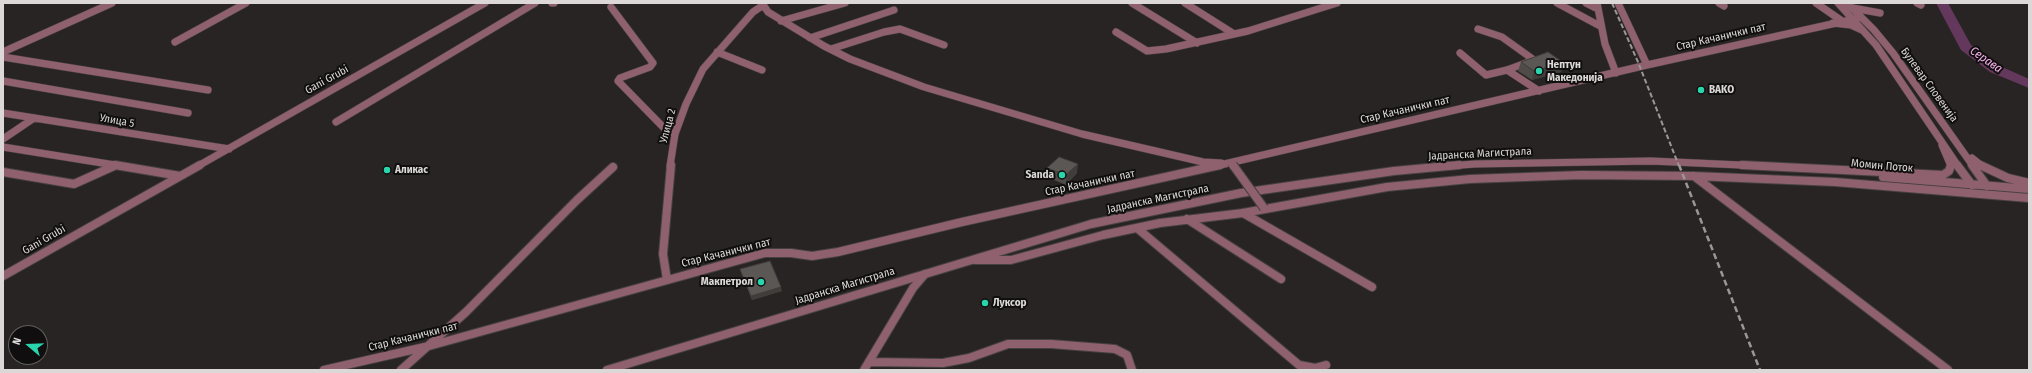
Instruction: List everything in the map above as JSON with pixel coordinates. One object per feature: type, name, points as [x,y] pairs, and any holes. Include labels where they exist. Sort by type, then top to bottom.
[{"type":"street","points":[[3,52],[112,3]]},
{"type":"street","points":[[175,42],[246,3]]},
{"type":"street","name":"Gani Grubi","points":[[3,276],[484,3]]},
{"type":"street","points":[[336,122],[526,10],[535,3]]},
{"type":"street","points":[[781,21],[845,3]]},
{"type":"street","points":[[1132,3],[1197,42]]},
{"type":"street","points":[[1185,3],[1234,34]]},
{"type":"street","points":[[1116,32],[1148,51],[1234,34],[1337,3]]},
{"type":"street","points":[[1557,3],[1600,26]]},
{"type":"street","points":[[1586,3],[1597,6],[1605,44],[1616,73]]},
{"type":"street","points":[[1618,3],[1647,65]]},
{"type":"street","points":[[1816,3],[1842,22]]},
{"type":"street","name":"Булевар Словенија","points":[[1838,3],[1858,18],[1901,64],[1987,186]]},
{"type":"street","points":[[762,4],[781,21],[831,49],[878,70],[924,86],[1082,134],[1203,162],[1231,163],[1264,208]]},
{"type":"street","name":"Улица 2","points":[[667,280],[663,254],[669,176],[675,134],[697,79],[717,52],[762,4]]},
{"type":"street","points":[[1849,5],[1864,11],[1880,13]]},
{"type":"street","name":"Булевар Словенија","points":[[1849,5],[1942,145],[1972,184]]},
{"type":"street","points":[[611,7],[653,63],[650,67],[620,78],[618,81],[665,129],[675,134]]},
{"type":"street","points":[[810,38],[894,10]]},
{"type":"street","name":"Стар Качанички пат","points":[[324,370],[429,346],[765,253],[791,253],[812,256],[838,252],[962,222],[1231,163],[1314,142],[1858,18]]},
{"type":"street","points":[[1833,23],[1851,25],[1865,31]]},
{"type":"street","points":[[831,49],[884,32],[900,29],[944,45]]},
{"type":"street","points":[[1460,54],[1486,75],[1508,70],[1534,60],[1502,37],[1478,29]]},
{"type":"street","points":[[717,52],[762,70]]},
{"type":"street","points":[[3,57],[208,90]]},
{"type":"street","points":[[1901,64],[1925,93],[1971,157],[1979,165],[2008,178],[2029,183]]},
{"type":"street","points":[[1508,70],[1539,91]]},
{"type":"street","points":[[3,81],[188,113]]},
{"type":"street","name":"Улица 5","points":[[3,113],[229,149]]},
{"type":"street","points":[[3,139],[34,118]]},
{"type":"street","points":[[1732,164],[1943,175],[1949,171],[1951,165],[1942,145]]},
{"type":"street","points":[[3,147],[180,176]]},
{"type":"street","name":"Јадранска Магистрала","points":[[607,370],[1106,221],[1241,193],[1394,170],[1476,164],[1651,161],[1732,164]]},
{"type":"street","name":"Момин Поток","points":[[1732,164],[2029,189]]},
{"type":"street","points":[[3,172],[74,184],[114,166]]},
{"type":"street","points":[[401,370],[429,346],[613,167]]},
{"type":"street","points":[[972,260],[1011,260],[1137,228],[1187,219],[1243,213],[1387,187],[1470,179],[1581,175],[1694,176],[1835,182],[2029,198]]},
{"type":"street","points":[[1694,176],[1948,370]]},
{"type":"street","points":[[1243,213],[1372,287]]},
{"type":"street","points":[[1187,219],[1281,279]]},
{"type":"street","points":[[1137,228],[1299,365],[1315,368],[1326,365]]},
{"type":"street","points":[[864,370],[913,288],[925,274]]},
{"type":"street","points":[[870,362],[943,363],[969,358],[1008,344],[1051,344],[1115,350],[1127,355],[1132,370]]},
{"type":"building","points":[[1548,52],[1564,63],[1534,71],[1521,62]]},
{"type":"building","points":[[1059,157],[1078,164],[1066,175],[1047,168]]},
{"type":"building","name":"Макпетрол","points":[[770,261],[781,287],[751,296],[740,269]]},
{"type":"waterway","name":"Серава","points":[[1942,3],[1966,47],[1995,69],[2029,84]]},
{"type":"railway","points":[[1612,3],[1638,62],[1679,166]]},
{"type":"railway","points":[[1679,165],[1760,370]]},
{"type":"place","name":"Нептун Македонија","points":[[1539,71]]},
{"type":"place","name":"BAKO","points":[[1701,90]]},
{"type":"place","name":"Аликас","points":[[387,170]]},
{"type":"place","name":"Sanda","points":[[1062,175]]},
{"type":"place","name":"Макпетрол","points":[[761,282]]},
{"type":"place","name":"Луксор","points":[[985,303]]}]
